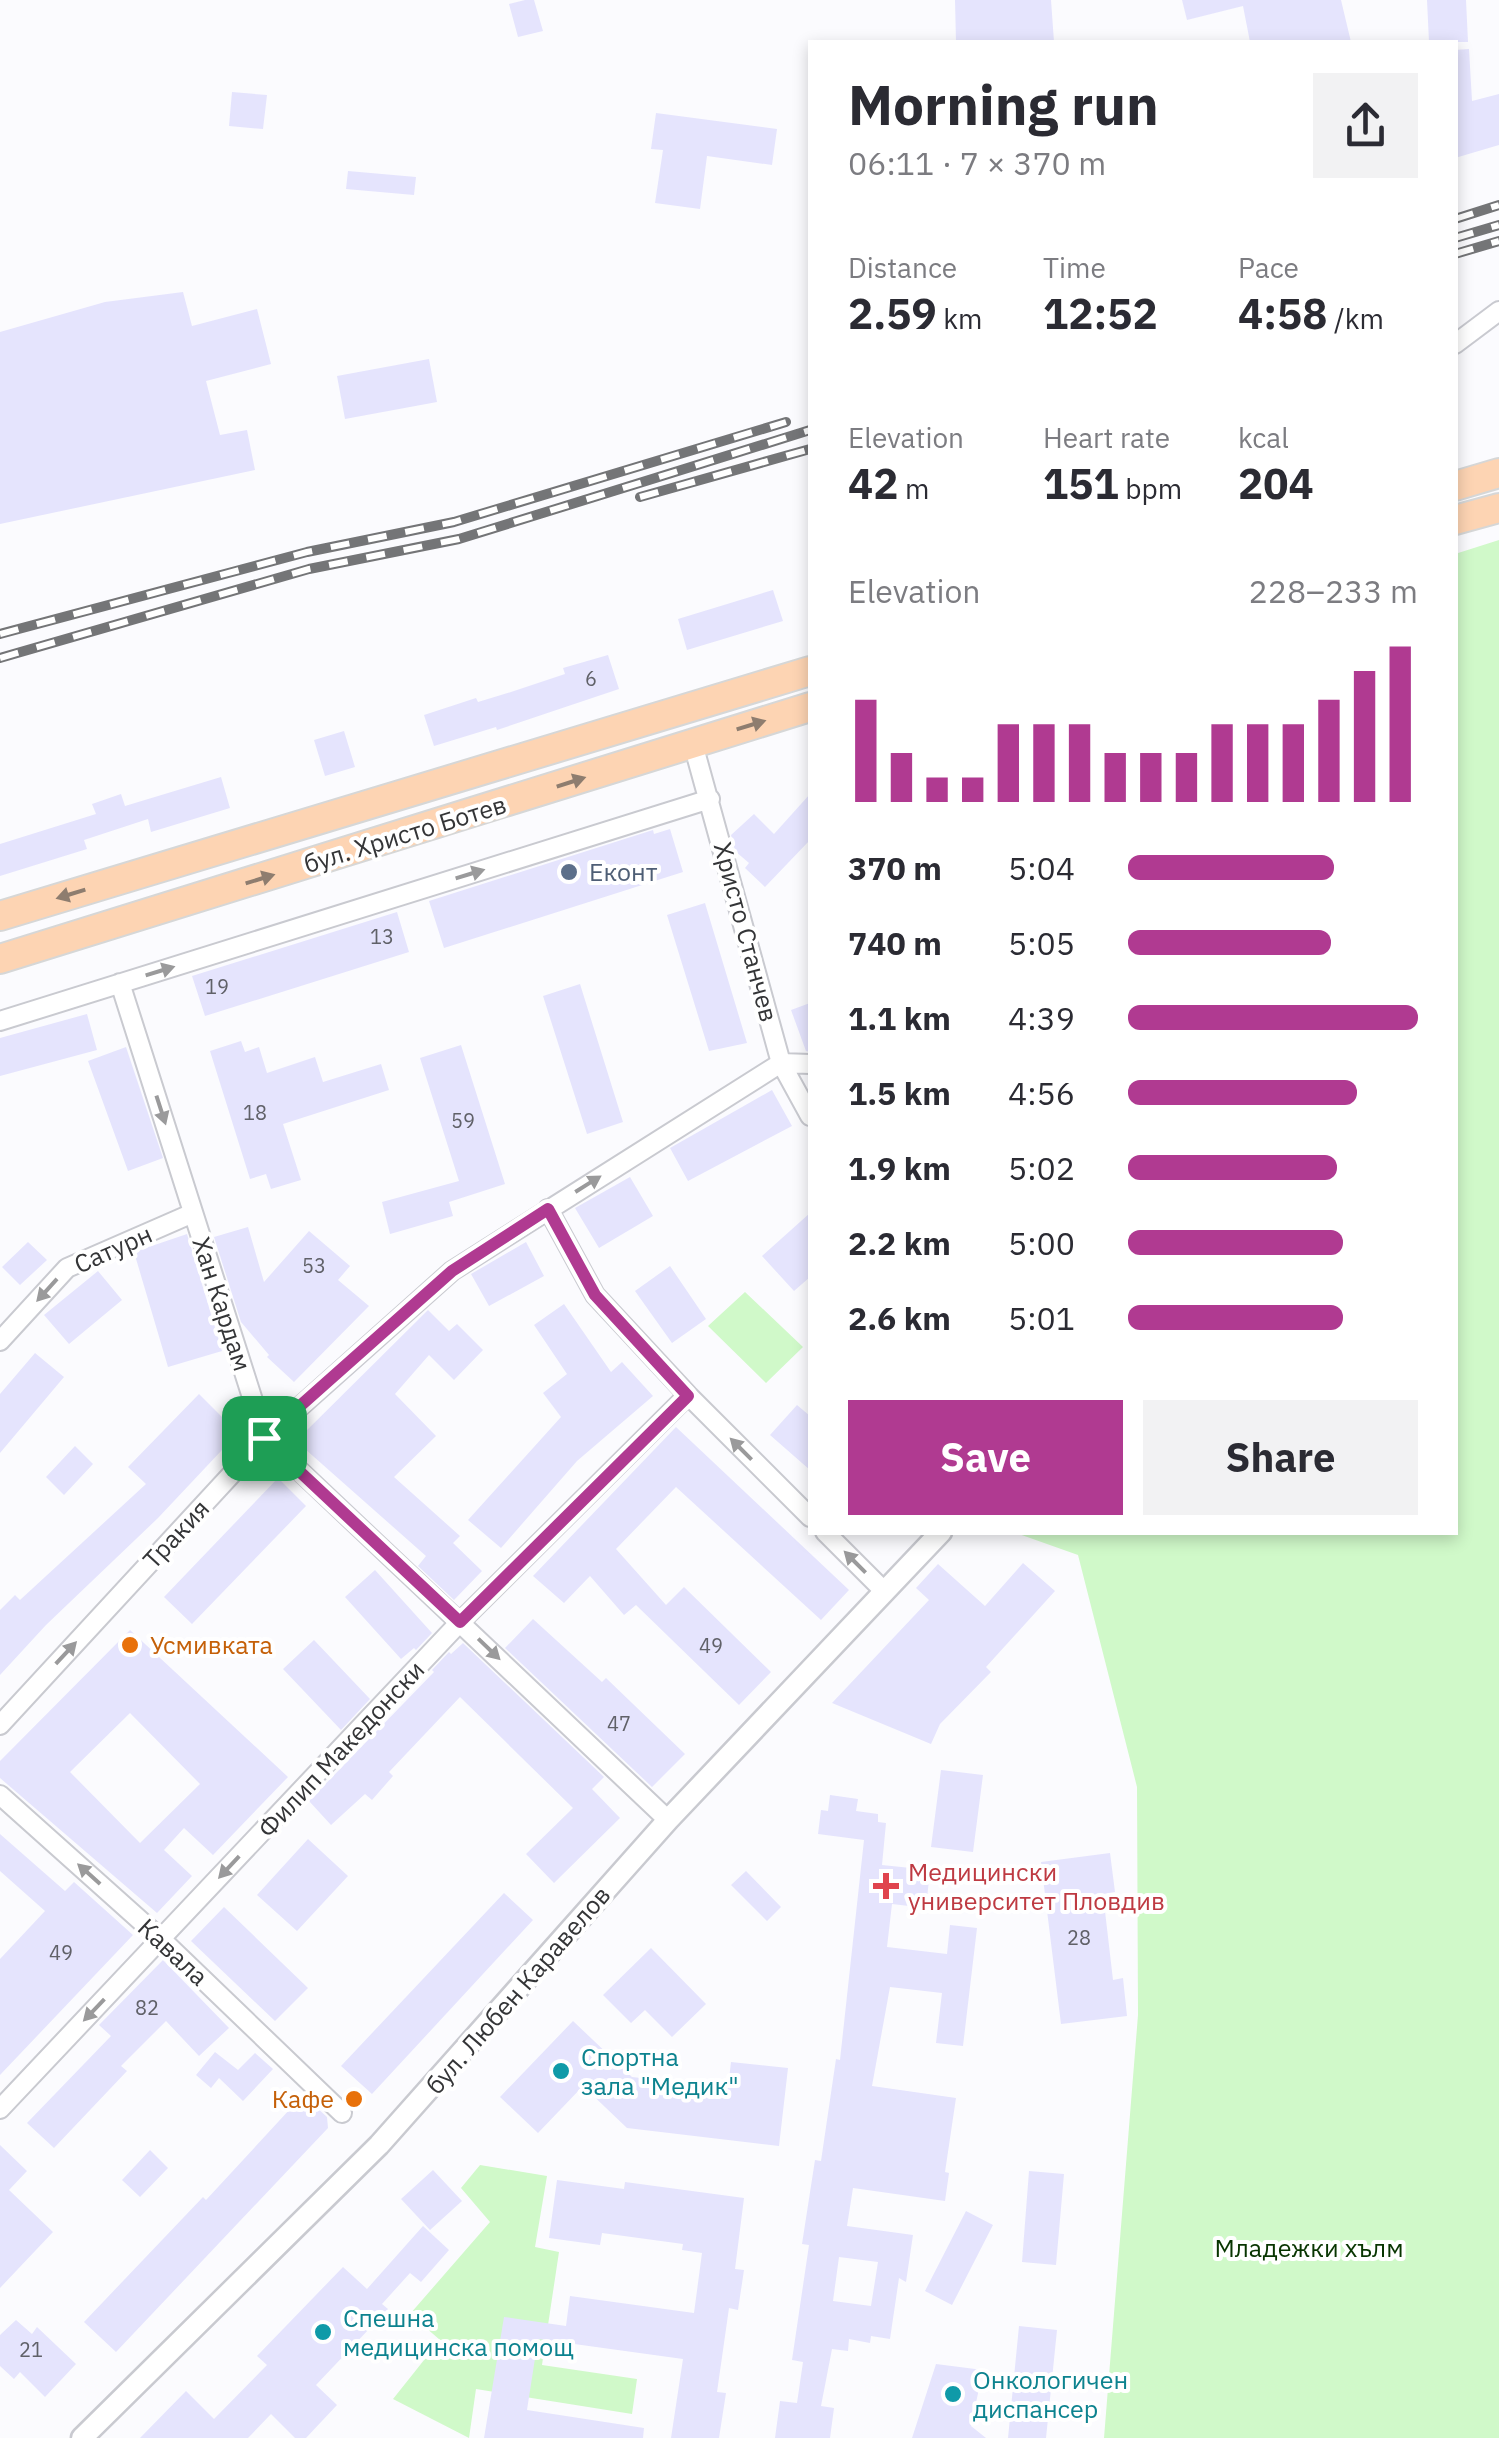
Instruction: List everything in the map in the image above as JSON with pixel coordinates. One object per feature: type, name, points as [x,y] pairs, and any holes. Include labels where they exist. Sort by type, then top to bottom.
[{"type":"main road","points":[[1458,485],[1499,473]]},
{"type":"main road","points":[[1458,519],[1499,508]]},
{"type":"main road","name":"бул. Христо Ботев","points":[[0,916],[808,672]]},
{"type":"main road","name":"бул. Христо Ботев","points":[[0,960],[808,708]]},
{"type":"street","points":[[1458,342],[1499,311]]},
{"type":"street","name":"Христо Станчев","points":[[692,744],[781,1063],[808,1112]]},
{"type":"street","points":[[0,1021],[710,799]]},
{"type":"street","name":"Хан Кардам","points":[[120,984],[264,1438],[668,1820]]},
{"type":"street","points":[[781,1063],[808,1064]]},
{"type":"street","name":"Тракия","points":[[0,1725],[264,1438],[452,1271],[781,1063]]},
{"type":"street","points":[[548,1209],[595,1295],[688,1396],[808,1516]]},
{"type":"street","name":"Сатурн","points":[[0,1341],[67,1268],[193,1213]]},
{"type":"street","name":"Филип Македонски","points":[[0,2108],[460,1622],[688,1396]]},
{"type":"street","points":[[828,1535],[885,1592]]},
{"type":"street","name":"бул. Любен Каравелов","points":[[83,2438],[378,2145],[668,1820],[938,1535]]},
{"type":"street","name":"Кавала","points":[[0,1795],[161,1939],[342,2113]]},
{"type":"green space","name":"Младежки хълм","points":[[1499,540],[1499,2438],[1104,2438],[1138,2015],[1137,1787],[1078,1555],[1022,1535],[1458,1535],[1458,553]]},
{"type":"green space","points":[[745,1292],[803,1347],[766,1383],[708,1326]]},
{"type":"green space","points":[[480,2165],[547,2176],[535,2247],[559,2252],[542,2365],[637,2379],[632,2414],[476,2389],[469,2438],[393,2399],[440,2340],[410,2314],[490,2222],[461,2188]]},
{"type":"building","points":[[534,0],[543,31],[518,37],[509,4]]},
{"type":"building","points":[[955,0],[1051,0],[1054,40],[956,40]]},
{"type":"building","points":[[1182,0],[1341,0],[1351,40],[1250,40],[1243,6],[1187,20]]},
{"type":"building","points":[[1427,0],[1466,0],[1468,42],[1429,40]]},
{"type":"building","points":[[1469,49],[1472,101],[1499,94],[1499,145],[1458,157],[1458,50]]},
{"type":"building","points":[[232,92],[267,95],[263,129],[229,126]]},
{"type":"building","points":[[656,113],[777,129],[772,165],[707,156],[700,209],[655,203],[663,150],[651,149]]},
{"type":"building","points":[[348,171],[416,177],[414,195],[346,189]]},
{"type":"building","points":[[183,292],[192,326],[257,309],[271,364],[206,381],[220,435],[247,430],[255,470],[0,524],[0,332],[105,302]]},
{"type":"building","points":[[429,359],[437,402],[345,419],[337,376]]},
{"type":"building","points":[[773,590],[783,621],[687,650],[678,619]]},
{"type":"building","points":[[608,655],[619,689],[497,730],[496,727],[434,746],[424,715],[476,698],[478,702],[511,692],[565,674],[563,668]]},
{"type":"building","points":[[344,731],[355,767],[325,776],[314,740]]},
{"type":"building","points":[[221,777],[230,808],[151,832],[148,819],[84,840],[87,849],[0,876],[0,844],[96,814],[92,804],[121,794],[125,806]]},
{"type":"building","points":[[808,796],[808,842],[765,887],[745,868],[749,863],[735,851],[731,835],[754,814],[774,834]]},
{"type":"building","points":[[670,829],[683,872],[444,948],[429,901],[653,830],[654,834]]},
{"type":"building","points":[[705,903],[747,1043],[709,1051],[667,915]]},
{"type":"building","points":[[397,912],[409,952],[205,1016],[192,976]]},
{"type":"building","points":[[580,984],[623,1122],[587,1134],[543,996]]},
{"type":"building","points":[[808,1004],[808,1052],[806,1051],[791,1010]]},
{"type":"building","points":[[87,1014],[97,1050],[0,1076],[0,1038]]},
{"type":"building","points":[[241,1041],[245,1052],[259,1047],[267,1073],[315,1057],[323,1082],[381,1064],[389,1090],[283,1124],[301,1180],[271,1189],[266,1174],[250,1179],[210,1051]]},
{"type":"building","points":[[461,1045],[505,1184],[449,1202],[453,1216],[390,1234],[382,1202],[459,1181],[420,1058]]},
{"type":"building","points":[[126,1047],[163,1158],[128,1171],[88,1061]]},
{"type":"building","points":[[772,1090],[792,1126],[688,1181],[670,1148]]},
{"type":"building","points":[[630,1177],[653,1216],[599,1248],[575,1208]]},
{"type":"building","points":[[808,1215],[808,1279],[794,1291],[762,1256]]},
{"type":"building","points":[[248,1227],[264,1282],[309,1231],[350,1266],[338,1280],[369,1306],[294,1382],[267,1357],[241,1322],[214,1237]]},
{"type":"building","points":[[187,1234],[222,1351],[168,1367],[134,1252]]},
{"type":"building","points":[[28,1242],[47,1260],[20,1285],[2,1267]]},
{"type":"building","points":[[526,1242],[544,1276],[489,1306],[471,1274]]},
{"type":"building","points":[[670,1266],[706,1319],[672,1343],[635,1291]]},
{"type":"building","points":[[98,1271],[122,1300],[69,1344],[44,1315]]},
{"type":"building","points":[[564,1304],[611,1372],[622,1362],[653,1396],[577,1461],[501,1548],[468,1520],[561,1417],[543,1393],[567,1374],[534,1325]]},
{"type":"building","points":[[428,1310],[449,1331],[457,1324],[483,1350],[454,1380],[429,1355],[395,1394],[436,1436],[394,1477],[460,1536],[453,1543],[482,1571],[454,1600],[418,1566],[426,1556],[296,1441]]},
{"type":"building","points":[[35,1353],[64,1377],[0,1453],[0,1394]]},
{"type":"building","points":[[199,1394],[238,1433],[0,1675],[0,1610],[15,1595],[20,1600],[146,1484],[128,1467]]},
{"type":"building","points":[[797,1405],[808,1414],[808,1468],[770,1435]]},
{"type":"building","points":[[676,1427],[849,1590],[821,1620],[676,1487],[616,1549],[666,1605],[684,1587],[771,1672],[739,1705],[636,1605],[624,1615],[590,1576],[564,1603],[533,1576]]},
{"type":"building","points":[[75,1446],[93,1464],[64,1495],[46,1477]]},
{"type":"building","points":[[278,1478],[306,1506],[192,1624],[164,1597]]},
{"type":"building","points":[[1023,1563],[1055,1591],[986,1667],[991,1672],[940,1724],[931,1744],[832,1703],[929,1600],[916,1588],[938,1564],[985,1606]]},
{"type":"building","points":[[375,1570],[432,1633],[401,1659],[345,1597]]},
{"type":"building","points":[[533,1619],[602,1682],[606,1678],[685,1754],[652,1787],[505,1648]]},
{"type":"building","points":[[130,1630],[288,1777],[213,1855],[184,1828],[164,1850],[192,1876],[157,1913],[0,1778],[0,1761]],"holes":[[[130,1713],[200,1784],[140,1843],[70,1772]]]},
{"type":"building","points":[[314,1640],[370,1699],[341,1730],[283,1669]]},
{"type":"building","points":[[463,1643],[604,1777],[592,1789],[620,1818],[554,1883],[526,1854],[573,1808],[460,1697],[389,1772],[393,1776],[372,1800],[365,1794],[331,1825],[309,1801],[449,1652]]},
{"type":"building","points":[[941,1770],[983,1775],[973,1852],[931,1847]]},
{"type":"building","points":[[830,1795],[858,1799],[856,1811],[878,1814],[878,1822],[886,1823],[882,1865],[930,1870],[926,1908],[892,1904],[887,1947],[947,1954],[950,1925],[977,1928],[963,2046],[936,2043],[942,1993],[890,1987],[872,2086],[956,2098],[945,2172],[949,2173],[945,2201],[853,2188],[847,2226],[913,2235],[906,2282],[899,2278],[890,2339],[871,2336],[870,2343],[849,2339],[848,2351],[832,2349],[821,2406],[834,2408],[830,2438],[775,2438],[780,2401],[797,2403],[803,2362],[792,2360],[809,2245],[802,2244],[815,2160],[821,2161],[836,2059],[840,2060],[864,1840],[818,1834],[821,1810],[828,1811]],"holes":[[[839,2257],[878,2262],[871,2306],[833,2301]]]},
{"type":"building","points":[[0,1834],[65,1891],[74,1882],[133,1935],[0,2075],[0,1959],[45,1911],[0,1871]]},
{"type":"building","points":[[308,1839],[348,1876],[297,1931],[257,1895]]},
{"type":"building","points":[[1110,1853],[1115,1892],[1103,1894],[1113,1980],[1123,1978],[1127,2016],[1061,2024],[1041,1862]]},
{"type":"building","points":[[746,1871],[781,1907],[767,1921],[731,1885]]},
{"type":"building","points":[[504,1893],[533,1920],[372,2094],[341,2066]]},
{"type":"building","points":[[224,1907],[308,1988],[275,2021],[191,1941]]},
{"type":"building","points":[[651,1948],[706,2004],[672,2037],[645,2010],[631,2023],[603,1995]]},
{"type":"building","points":[[163,1960],[229,2028],[199,2056],[166,2021],[121,2066],[127,2071],[54,2148],[27,2123],[111,2036],[99,2025]]},
{"type":"building","points":[[573,2021],[632,2077],[728,2088],[731,2062],[788,2068],[779,2146],[627,2128],[583,2086],[538,2133],[500,2097]]},
{"type":"building","points":[[215,2052],[238,2070],[255,2053],[273,2069],[243,2101],[219,2078],[211,2088],[196,2075]]},
{"type":"building","points":[[303,2095],[327,2117],[328,2128],[116,2352],[84,2322],[203,2197],[206,2200]]},
{"type":"building","points":[[0,2145],[27,2171],[9,2190],[53,2232],[0,2288]]},
{"type":"building","points":[[150,2150],[168,2168],[140,2197],[122,2180]]},
{"type":"building","points":[[433,2170],[462,2201],[430,2230],[401,2199]]},
{"type":"building","points":[[1029,2171],[1064,2174],[1056,2265],[1022,2262]]},
{"type":"building","points":[[557,2180],[624,2189],[625,2182],[744,2198],[735,2269],[744,2270],[738,2310],[729,2308],[717,2392],[726,2393],[719,2438],[671,2438],[683,2359],[538,2339],[527,2410],[644,2428],[643,2438],[484,2438],[504,2317],[566,2326],[570,2296],[694,2313],[702,2253],[682,2250],[683,2244],[602,2233],[600,2245],[549,2238]]},
{"type":"building","points":[[966,2211],[993,2225],[952,2305],[925,2291]]},
{"type":"building","name":"Спешна медицинска помощ","points":[[423,2226],[449,2250],[421,2282],[410,2273],[382,2304],[388,2309],[316,2385],[337,2405],[306,2438],[295,2438],[271,2414],[248,2438],[140,2438],[186,2391],[214,2419],[267,2365],[257,2356],[343,2267],[367,2289]]},
{"type":"building","points":[[16,2320],[32,2334],[37,2327],[76,2364],[45,2397],[20,2372],[14,2379],[0,2366],[0,2335]]},
{"type":"building","points":[[1019,2326],[1057,2330],[1046,2438],[1008,2438]]},
{"type":"building","name":"Онкологичен диспансер","points":[[936,2364],[983,2370],[971,2426],[986,2438],[912,2438]]},
{"type":"railway","points":[[1458,218],[1499,205]]},
{"type":"railway","points":[[1458,237],[1499,225]]},
{"type":"railway","points":[[1458,253],[1499,241]]},
{"type":"railway","points":[[0,634],[307,552],[454,522],[786,422]]},
{"type":"railway","points":[[0,658],[309,569],[459,539],[808,431]]},
{"type":"railway","points":[[640,497],[808,450]]},
{"type":"place","name":"Еконт","points":[[569,872]]},
{"type":"place","name":"Усмивката","points":[[130,1645]]},
{"type":"place","name":"Медицински университет Пловдив","points":[[886,1886]]},
{"type":"place","name":"Спортна зала \"Медик\"","points":[[561,2071]]},
{"type":"place","name":"Кафе","points":[[354,2099]]},
{"type":"place","name":"Спешна медицинска помощ","points":[[323,2332]]},
{"type":"place","name":"Онкологичен диспансер","points":[[953,2394]]},
{"type":"route","points":[[548,1209],[595,1295],[688,1396],[460,1622],[264,1438],[452,1271],[548,1209]]}]
